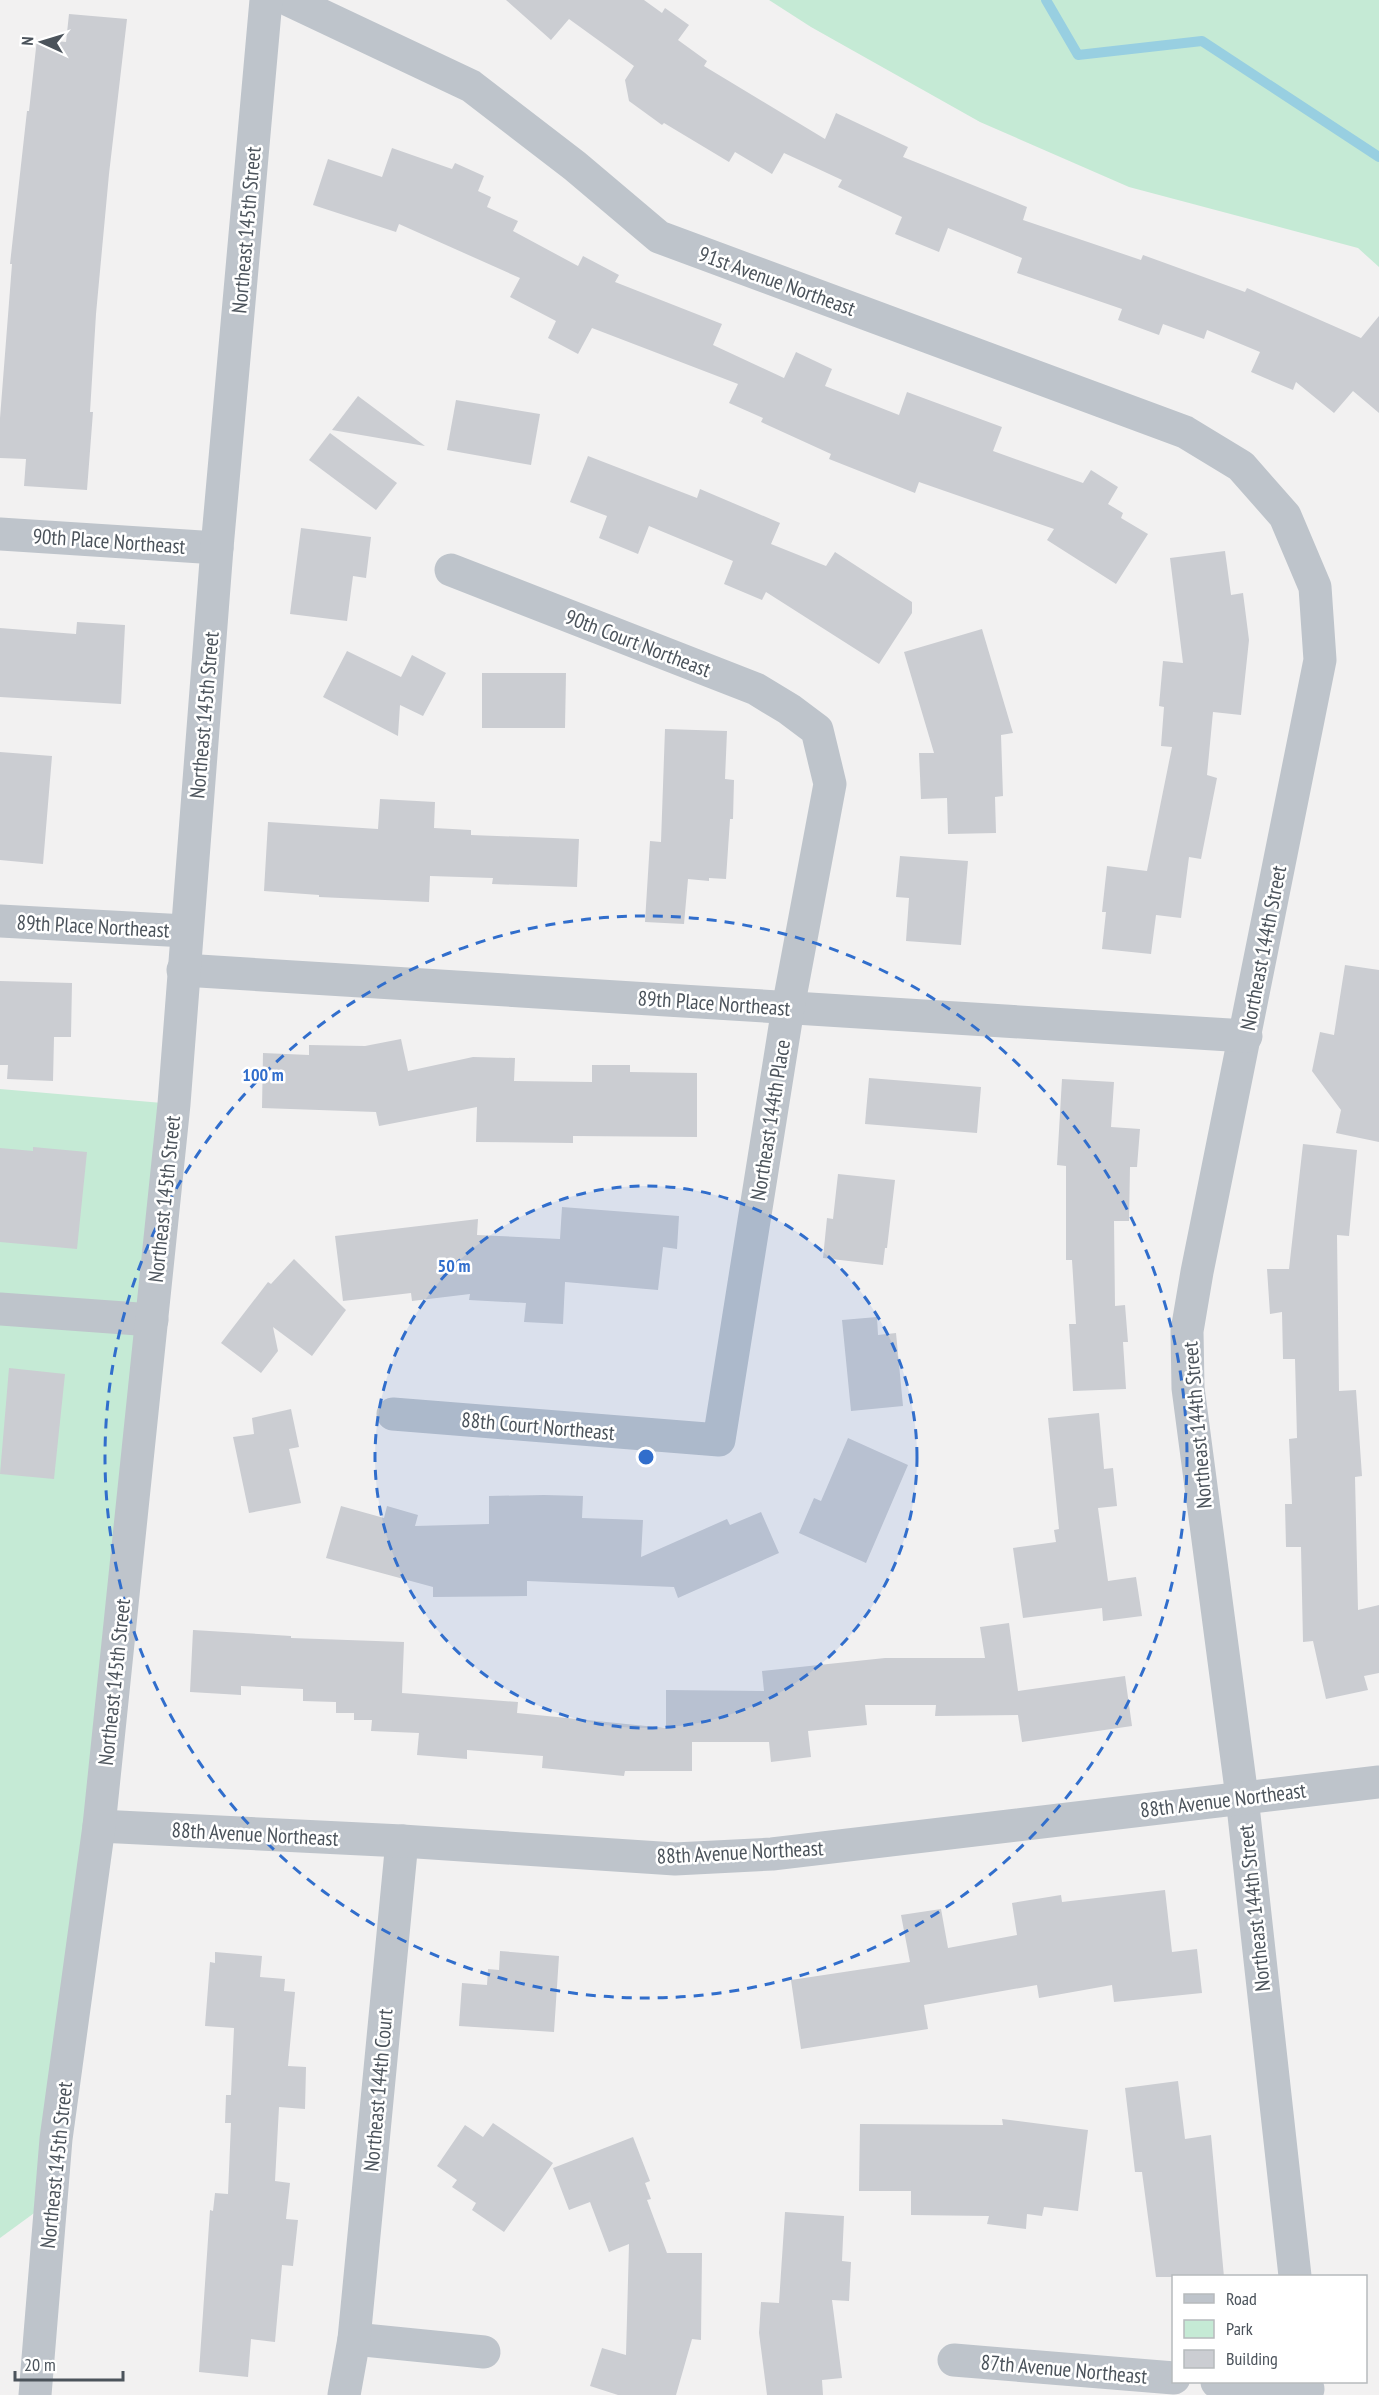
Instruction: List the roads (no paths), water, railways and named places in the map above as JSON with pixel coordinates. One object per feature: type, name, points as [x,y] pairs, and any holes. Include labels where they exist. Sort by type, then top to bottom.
[{"type":"street","name":"Northeast 145th Street","points":[[35,2395],[56,2139],[99,1826],[174,1104],[217,548],[266,0]]},
{"type":"street","name":"91st Avenue Northeast","points":[[290,0],[471,86],[574,166],[659,237],[1185,432],[1241,466],[1285,516]]},
{"type":"street","name":"Northeast 144th Street","points":[[1285,516],[1315,587],[1320,660],[1197,1272],[1188,1331],[1188,1388],[1242,1797],[1295,2275]]},
{"type":"street","name":"90th Place Northeast","points":[[0,534],[217,548]]},
{"type":"street","name":"90th Court Northeast","points":[[451,570],[756,689],[789,709],[817,730]]},
{"type":"street","name":"Northeast 144th Place","points":[[720,1440],[788,1008],[830,784],[817,730]]},
{"type":"street","name":"89th Place Northeast","points":[[0,921],[186,931]]},
{"type":"street","name":"89th Place Northeast","points":[[183,970],[1246,1036]]},
{"type":"street","points":[[0,1309],[152,1320]]},
{"type":"street","name":"88th Court Northeast","points":[[393,1414],[720,1440]]},
{"type":"street","name":"88th Avenue Northeast","points":[[99,1826],[402,1841],[675,1859],[772,1854],[1379,1782]]},
{"type":"street","name":"Northeast 144th Court","points":[[344,2395],[354,2339],[402,1841]]},
{"type":"street","points":[[354,2339],[484,2352]]},
{"type":"street","name":"87th Avenue Northeast","points":[[954,2360],[1172,2378]]},
{"type":"street","points":[[1232,2383],[1308,2388]]},
{"type":"waterway","points":[[1046,0],[1078,55],[1202,41],[1379,157]]}]
